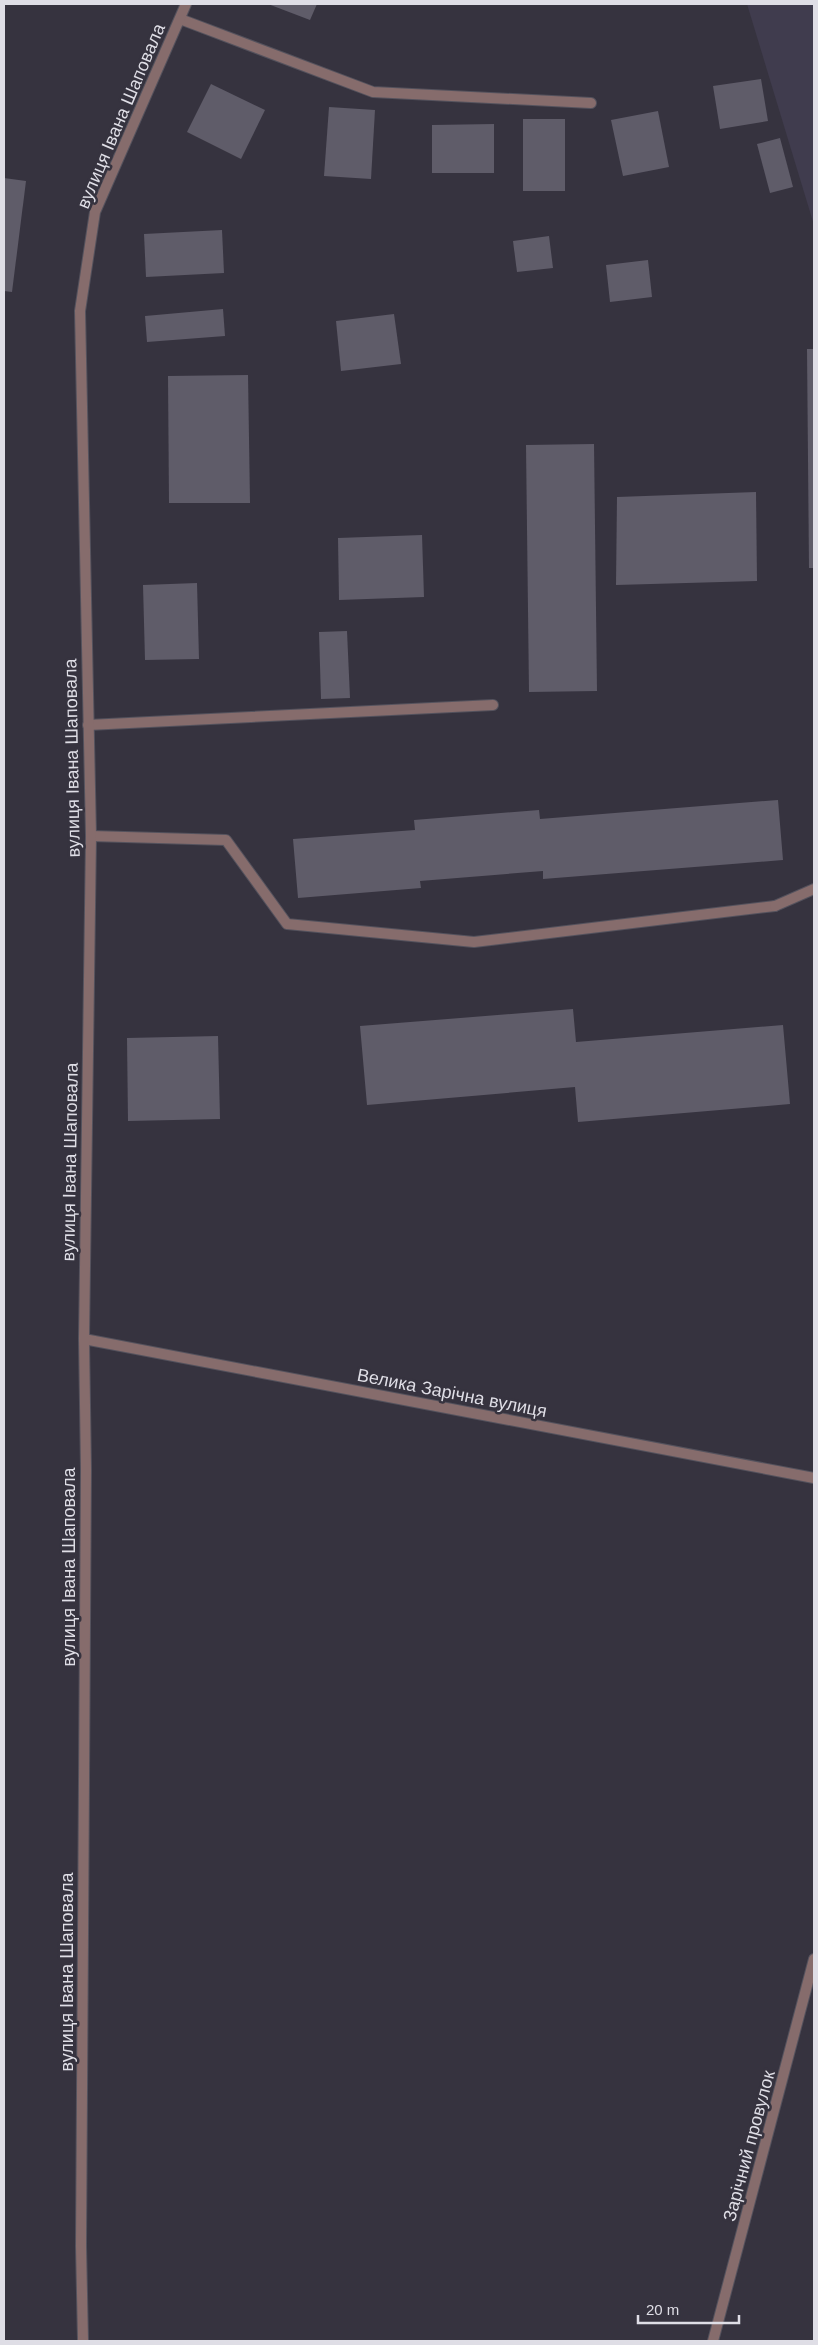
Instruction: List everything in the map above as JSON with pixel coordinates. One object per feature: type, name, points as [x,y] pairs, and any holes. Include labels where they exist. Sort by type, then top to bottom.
[{"type":"street","name":"вулиця Івана Шаповала","points":[[83,2341],[81,2246],[86,1480],[84,1339],[91,836],[80,310],[95,212],[186,4]]},
{"type":"street","points":[[180,19],[373,92],[591,103]]},
{"type":"street","points":[[88,725],[493,705]]},
{"type":"street","points":[[91,836],[226,840],[287,924],[474,942],[776,906],[814,889]]},
{"type":"street","name":"Велика Зарічна вулиця","points":[[84,1339],[814,1478]]},
{"type":"street","name":"Зарічний провулок","points":[[713,2341],[814,1959]]},
{"type":"shaded area","points":[[747,4],[814,4],[814,225]]},
{"type":"building","points":[[268,4],[317,4],[310,20]]},
{"type":"building","points":[[761,79],[768,121],[720,129],[713,86]]},
{"type":"building","points":[[211,84],[265,110],[241,159],[187,132]]},
{"type":"building","points":[[329,107],[375,110],[371,179],[324,176]]},
{"type":"building","points":[[658,111],[669,167],[623,176],[611,120]]},
{"type":"building","points":[[523,119],[565,119],[565,191],[523,191]]},
{"type":"building","points":[[494,124],[494,173],[432,173],[432,125]]},
{"type":"building","points":[[780,138],[793,187],[770,193],[757,144]]},
{"type":"building","points":[[4,178],[26,181],[12,292],[4,291]]},
{"type":"building","points":[[222,230],[224,273],[146,277],[144,234]]},
{"type":"building","points":[[549,236],[553,268],[517,272],[513,241]]},
{"type":"building","points":[[648,260],[652,297],[610,302],[606,265]]},
{"type":"building","points":[[223,309],[225,336],[147,342],[145,316]]},
{"type":"building","points":[[394,314],[401,364],[341,371],[336,321]]},
{"type":"building","points":[[807,349],[814,349],[814,568],[809,568]]},
{"type":"building","points":[[248,375],[250,503],[169,503],[168,376]]},
{"type":"building","points":[[594,444],[597,691],[529,692],[526,445]]},
{"type":"building","points":[[756,492],[757,581],[616,585],[617,497]]},
{"type":"building","points":[[422,535],[424,597],[339,600],[338,538]]},
{"type":"building","points":[[197,583],[199,659],[145,660],[143,585]]},
{"type":"building","points":[[347,631],[350,698],[321,699],[319,632]]},
{"type":"building","points":[[778,800],[783,860],[543,879],[543,871],[420,881],[421,888],[298,898],[293,839],[415,830],[414,820],[539,810],[540,819]]},
{"type":"building","points":[[573,1009],[576,1042],[783,1025],[790,1104],[578,1122],[575,1087],[367,1105],[360,1026]]},
{"type":"building","points":[[218,1036],[220,1119],[128,1121],[127,1038]]}]
